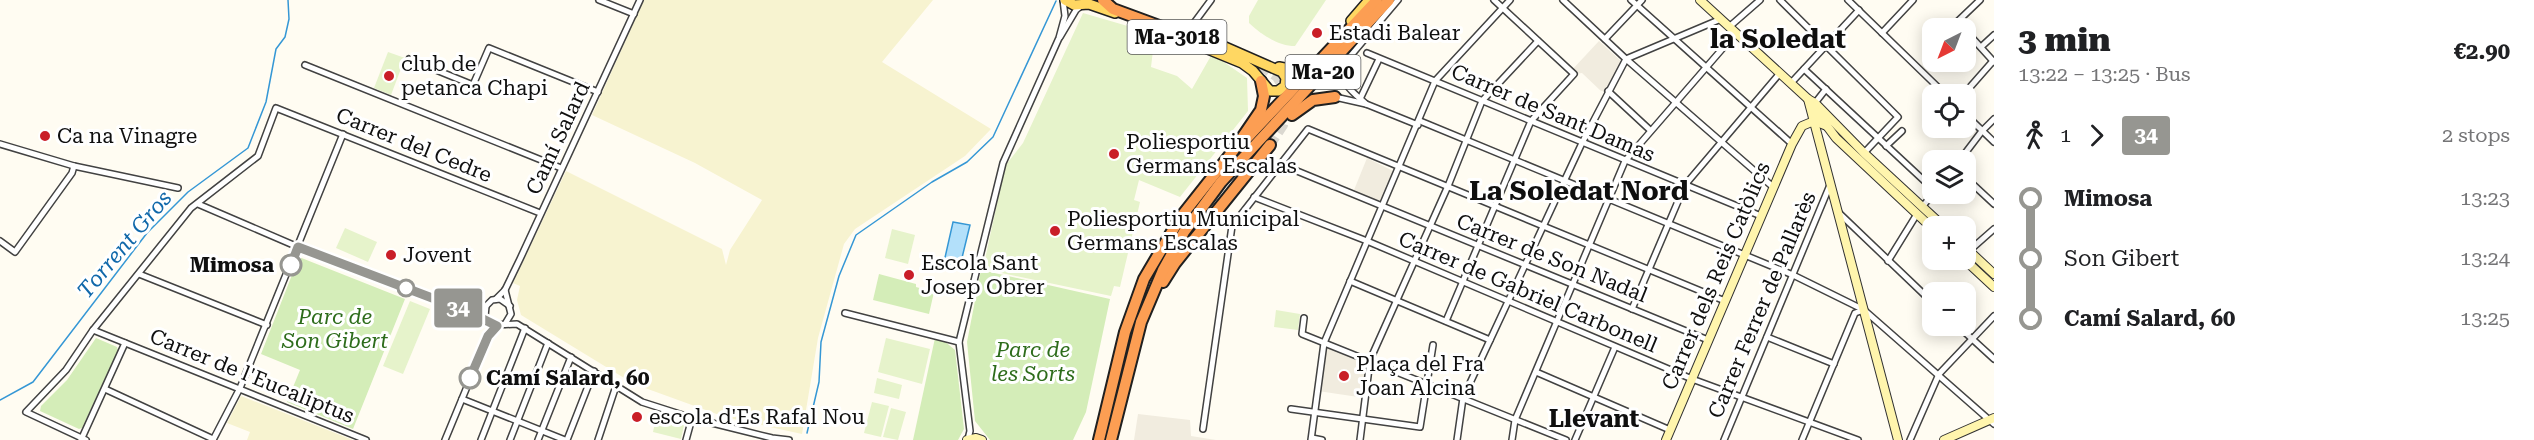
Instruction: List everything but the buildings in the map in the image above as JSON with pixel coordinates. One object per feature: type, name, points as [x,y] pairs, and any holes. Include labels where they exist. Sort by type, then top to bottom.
[{"type":"highway","points":[[1105,0],[1113,9],[1212,44]]},
{"type":"highway","name":"Ma-20","points":[[1100,440],[1125,332],[1144,279],[1180,218],[1233,151],[1377,0]]},
{"type":"highway","name":"Ma-20","points":[[1111,440],[1141,322],[1163,270],[1184,232],[1221,183],[1389,0]]},
{"type":"highway","points":[[1280,125],[1375,24]]},
{"type":"highway","points":[[1265,119],[1311,65]]},
{"type":"highway","points":[[1233,151],[1261,110],[1264,96],[1261,81]]},
{"type":"highway","points":[[1257,144],[1313,100],[1338,96]]},
{"type":"highway","points":[[1141,322],[1175,263],[1270,145]]},
{"type":"main road","name":"Ma-3018","points":[[1064,0],[1086,3],[1234,58],[1249,68],[1261,81]]},
{"type":"main road","name":"Ma-3018","points":[[1105,0],[1212,44],[1290,71],[1300,71],[1311,65]]},
{"type":"main road","points":[[1311,65],[1368,0]]},
{"type":"main road","points":[[1212,44],[1282,72],[1286,81],[1283,88],[1275,92],[1267,89],[1261,81]]},
{"type":"street","points":[[599,0],[634,14]]},
{"type":"street","name":"Camí Salard","points":[[496,299],[505,290],[640,0]]},
{"type":"street","points":[[1059,38],[1065,16],[1064,0]]},
{"type":"street","points":[[1194,35],[1191,29],[1211,0]]},
{"type":"street","points":[[1366,104],[1346,84],[1341,73],[1343,62],[1398,0]]},
{"type":"street","points":[[1446,321],[1531,122],[1574,74],[1494,0]]},
{"type":"street","points":[[1322,440],[1312,439],[1324,343],[1401,167],[1435,81],[1510,0]]},
{"type":"street","points":[[1563,0],[1626,59],[1773,187]]},
{"type":"street","points":[[1631,0],[1792,144]]},
{"type":"street","points":[[1605,39],[1642,0]]},
{"type":"street","points":[[1700,0],[1791,83],[1839,136],[1864,153],[1924,216]]},
{"type":"street","points":[[1512,440],[1515,420],[1626,161],[1760,0]]},
{"type":"street","points":[[1780,0],[1898,117],[1864,153]]},
{"type":"street","points":[[1848,0],[1935,84]]},
{"type":"street","points":[[1882,33],[1913,0]]},
{"type":"street","points":[[1961,18],[1980,0]]},
{"type":"street","points":[[973,438],[959,342],[1003,163],[1059,38],[1075,11],[1086,3]]},
{"type":"street","points":[[1791,83],[1858,10]]},
{"type":"street","points":[[1457,440],[1463,398],[1564,180],[1626,59],[1720,19]]},
{"type":"street","points":[[1981,47],[1994,35]]},
{"type":"street","points":[[1360,440],[1370,360],[1448,186],[1482,101],[1538,41]]},
{"type":"street","points":[[1973,84],[1994,62],[1976,42]]},
{"type":"street","points":[[409,59],[473,85],[489,48],[598,92]]},
{"type":"street","name":"Carrer de Sant Damas","points":[[1367,53],[1761,216]]},
{"type":"street","points":[[1360,99],[1379,58]]},
{"type":"street","points":[[305,65],[561,168]]},
{"type":"street","points":[[1804,69],[1922,179]]},
{"type":"street","points":[[1632,309],[1684,185],[1780,73]]},
{"type":"street","points":[[1338,96],[1346,84]]},
{"type":"street","points":[[1826,89],[1812,105],[1814,122],[1898,440]]},
{"type":"street","points":[[1608,91],[1650,130]]},
{"type":"street","points":[[1338,96],[1360,99]]},
{"type":"street","points":[[1338,96],[1419,123],[1564,180],[1793,274],[1864,310],[1992,421],[1944,440]]},
{"type":"street","points":[[1812,105],[1827,126],[1928,216]]},
{"type":"street","name":"Carrer dels Reis Catòlics","points":[[1666,440],[1773,187],[1812,105]]},
{"type":"street","name":"Carrer del Cedre","points":[[198,204],[258,156],[276,108],[540,213]]},
{"type":"street","points":[[1967,150],[1982,130],[1994,119]]},
{"type":"street","points":[[1802,126],[1814,122],[1827,126]]},
{"type":"street","points":[[1976,124],[1994,142]]},
{"type":"street","points":[[1802,126],[1810,129],[1821,144]]},
{"type":"street","points":[[1203,429],[1232,226],[1308,129],[1725,301]]},
{"type":"street","points":[[1886,146],[1902,131]]},
{"type":"street","points":[[105,389],[213,440],[240,388],[267,325],[343,134]]},
{"type":"street","points":[[1821,144],[1825,140],[1839,136]]},
{"type":"street","points":[[0,144],[74,166],[177,188]]},
{"type":"street","name":"Carrer de Son Nadal","points":[[1280,164],[1708,340]]},
{"type":"street","points":[[0,241],[15,252],[72,173],[74,166]]},
{"type":"street","name":"Carrer Ferrer de Pallarès","points":[[1724,440],[1831,184]]},
{"type":"street","points":[[1976,187],[1994,204]]},
{"type":"street","name":"Carrer de Gabriel Carbonell","points":[[1254,197],[1413,261],[1692,379],[1857,440]]},
{"type":"street","points":[[125,343],[83,439],[26,412],[66,370],[93,330],[191,208],[198,204],[298,247],[469,312],[497,326]]},
{"type":"street","points":[[1888,261],[1925,204]]},
{"type":"street","points":[[1838,212],[1922,293]]},
{"type":"street","points":[[1976,242],[1994,229]]},
{"type":"street","points":[[1976,257],[1994,274]]},
{"type":"street","points":[[1976,270],[1994,287]]},
{"type":"street","points":[[139,274],[267,325]]},
{"type":"street","points":[[1982,275],[1994,279]]},
{"type":"street","points":[[1350,281],[1490,340]]},
{"type":"street","points":[[505,290],[511,314],[517,324]]},
{"type":"street","points":[[469,312],[486,306],[496,299],[504,300],[510,306]]},
{"type":"street","points":[[486,306],[484,313],[488,336]]},
{"type":"street","points":[[1802,440],[1855,313],[1864,310]]},
{"type":"street","points":[[845,313],[959,342]]},
{"type":"street","points":[[505,324],[511,314]]},
{"type":"street","points":[[1910,440],[1939,374],[1994,316]]},
{"type":"street","points":[[1304,318],[1302,334],[1566,440]]},
{"type":"street","points":[[445,440],[488,336],[497,326],[505,324],[517,324],[525,328],[642,402],[772,439],[789,440]]},
{"type":"street","points":[[481,440],[525,328]]},
{"type":"street","name":"Carrer de l'Eucaliptus","points":[[93,330],[366,440]]},
{"type":"street","points":[[1969,336],[1994,360]]},
{"type":"street","points":[[1767,337],[1834,364]]},
{"type":"street","points":[[510,440],[548,343]]},
{"type":"street","points":[[1291,409],[1420,427],[1433,345]]},
{"type":"street","points":[[1575,440],[1615,347]]},
{"type":"street","points":[[538,440],[571,357]]},
{"type":"street","points":[[462,399],[566,440],[594,371]]},
{"type":"street","points":[[1536,372],[1670,430]]},
{"type":"street","points":[[598,440],[616,386]]},
{"type":"street","points":[[686,440],[693,418]]},
{"type":"shaded area","points":[[644,0],[933,0],[882,62],[991,129],[965,156],[855,229],[844,244],[818,338],[802,434],[725,417],[634,384],[521,315],[517,300],[520,286],[513,283],[566,171],[722,249],[726,265],[730,250],[762,200],[695,163],[592,115]]},
{"type":"shaded area","points":[[1599,41],[1623,63],[1608,91],[1601,91],[1582,73],[1574,74],[1571,71]]},
{"type":"shaded area","points":[[1367,158],[1393,171],[1382,199],[1378,201],[1354,190]]},
{"type":"shaded area","name":"Plaça del Fra Joan Alcina","points":[[1324,343],[1370,360],[1365,398],[1318,391]]},
{"type":"shaded area","points":[[241,396],[353,440],[247,440],[250,432],[227,423]]},
{"type":"shaded area","points":[[1138,414],[1190,420],[1191,436],[1216,440],[1134,440]]},
{"type":"green space","name":"Estadi Balear","points":[[1258,0],[1326,0],[1295,46],[1289,46],[1271,39],[1249,23],[1249,16]]},
{"type":"green space","name":"Poliesportiu Germans Escalas","points":[[1083,13],[1155,34],[1151,67],[1177,76],[1192,89],[1212,54],[1247,78],[1248,111],[1180,197],[1139,180],[1134,200],[1140,202],[1120,287],[1114,286],[1111,296],[983,269],[1005,166],[1023,143]]},
{"type":"green space","name":"club de petanca Chapi","points":[[388,52],[405,58],[391,95],[374,88]]},
{"type":"green space","points":[[345,228],[377,242],[368,262],[336,248]]},
{"type":"green space","points":[[892,229],[915,235],[908,264],[885,258]]},
{"type":"green space","name":"Parc de Son Gibert","points":[[299,257],[405,299],[353,429],[287,402],[300,370],[261,354]]},
{"type":"green space","name":"Parc de les Sorts","points":[[981,270],[1110,299],[1086,412],[1073,440],[990,440],[975,421],[967,342]]},
{"type":"green space","points":[[879,274],[916,284],[916,287],[934,292],[929,314],[873,300]]},
{"type":"green space","points":[[410,301],[430,309],[403,374],[383,366]]},
{"type":"green space","points":[[1276,310],[1300,314],[1298,330],[1274,327]]},
{"type":"green space","points":[[96,338],[117,347],[118,350],[82,428],[79,429],[40,411],[41,406],[67,380]]},
{"type":"green space","points":[[886,338],[930,349],[922,384],[878,372]]},
{"type":"green space","points":[[935,338],[943,340],[955,350],[964,429],[958,440],[913,440]]},
{"type":"green space","points":[[877,378],[902,385],[899,399],[874,393]]},
{"type":"green space","points":[[872,402],[889,406],[881,437],[864,433]]},
{"type":"green space","points":[[891,408],[906,412],[898,440],[883,437]]},
{"type":"green space","points":[[656,418],[684,425],[681,439],[653,432]]},
{"type":"water","points":[[953,222],[970,225],[960,266],[944,262]]},
{"type":"waterway","name":"Torrent Gros","points":[[0,400],[33,382],[147,233],[188,192],[248,148],[266,102],[276,49],[285,37],[289,19],[288,0]]},
{"type":"waterway","points":[[807,433],[819,382],[821,342],[839,276],[856,235],[932,182],[967,162],[993,137],[1056,1]]},
{"type":"tunnel","points":[[1261,66],[1277,77],[1287,93]]},
{"type":"tunnel","points":[[1270,145],[1283,125],[1288,108]]},
{"type":"bus line","name":"34","points":[[291,265],[298,247],[469,312],[497,326],[488,336],[470,378]]},
{"type":"place","name":"Estadi Balear","points":[[1317,33]]},
{"type":"place","name":"club de petanca Chapi","points":[[389,76]]},
{"type":"place","name":"Ca na Vinagre","points":[[45,136]]},
{"type":"place","name":"Poliesportiu Germans Escalas","points":[[1114,154]]},
{"type":"place","name":"Poliesportiu Municipal Germans Escalas","points":[[1055,231]]},
{"type":"place","name":"Jovent","points":[[391,255]]},
{"type":"place","name":"Mimosa","points":[[291,265]]},
{"type":"place","name":"Escola Sant Josep Obrer","points":[[909,275]]},
{"type":"place","name":"Plaça del Fra Joan Alcina","points":[[1344,376]]},
{"type":"place","name":"Camí Salard, 60","points":[[470,378]]},
{"type":"place","name":"escola d'Es Rafal Nou","points":[[637,417]]},
{"type":"district","name":"la Soledat","points":[[1778,39]]},
{"type":"district","name":"La Soledat Nord","points":[[1579,191]]},
{"type":"district","name":"Llevant","points":[[1594,419]]}]
